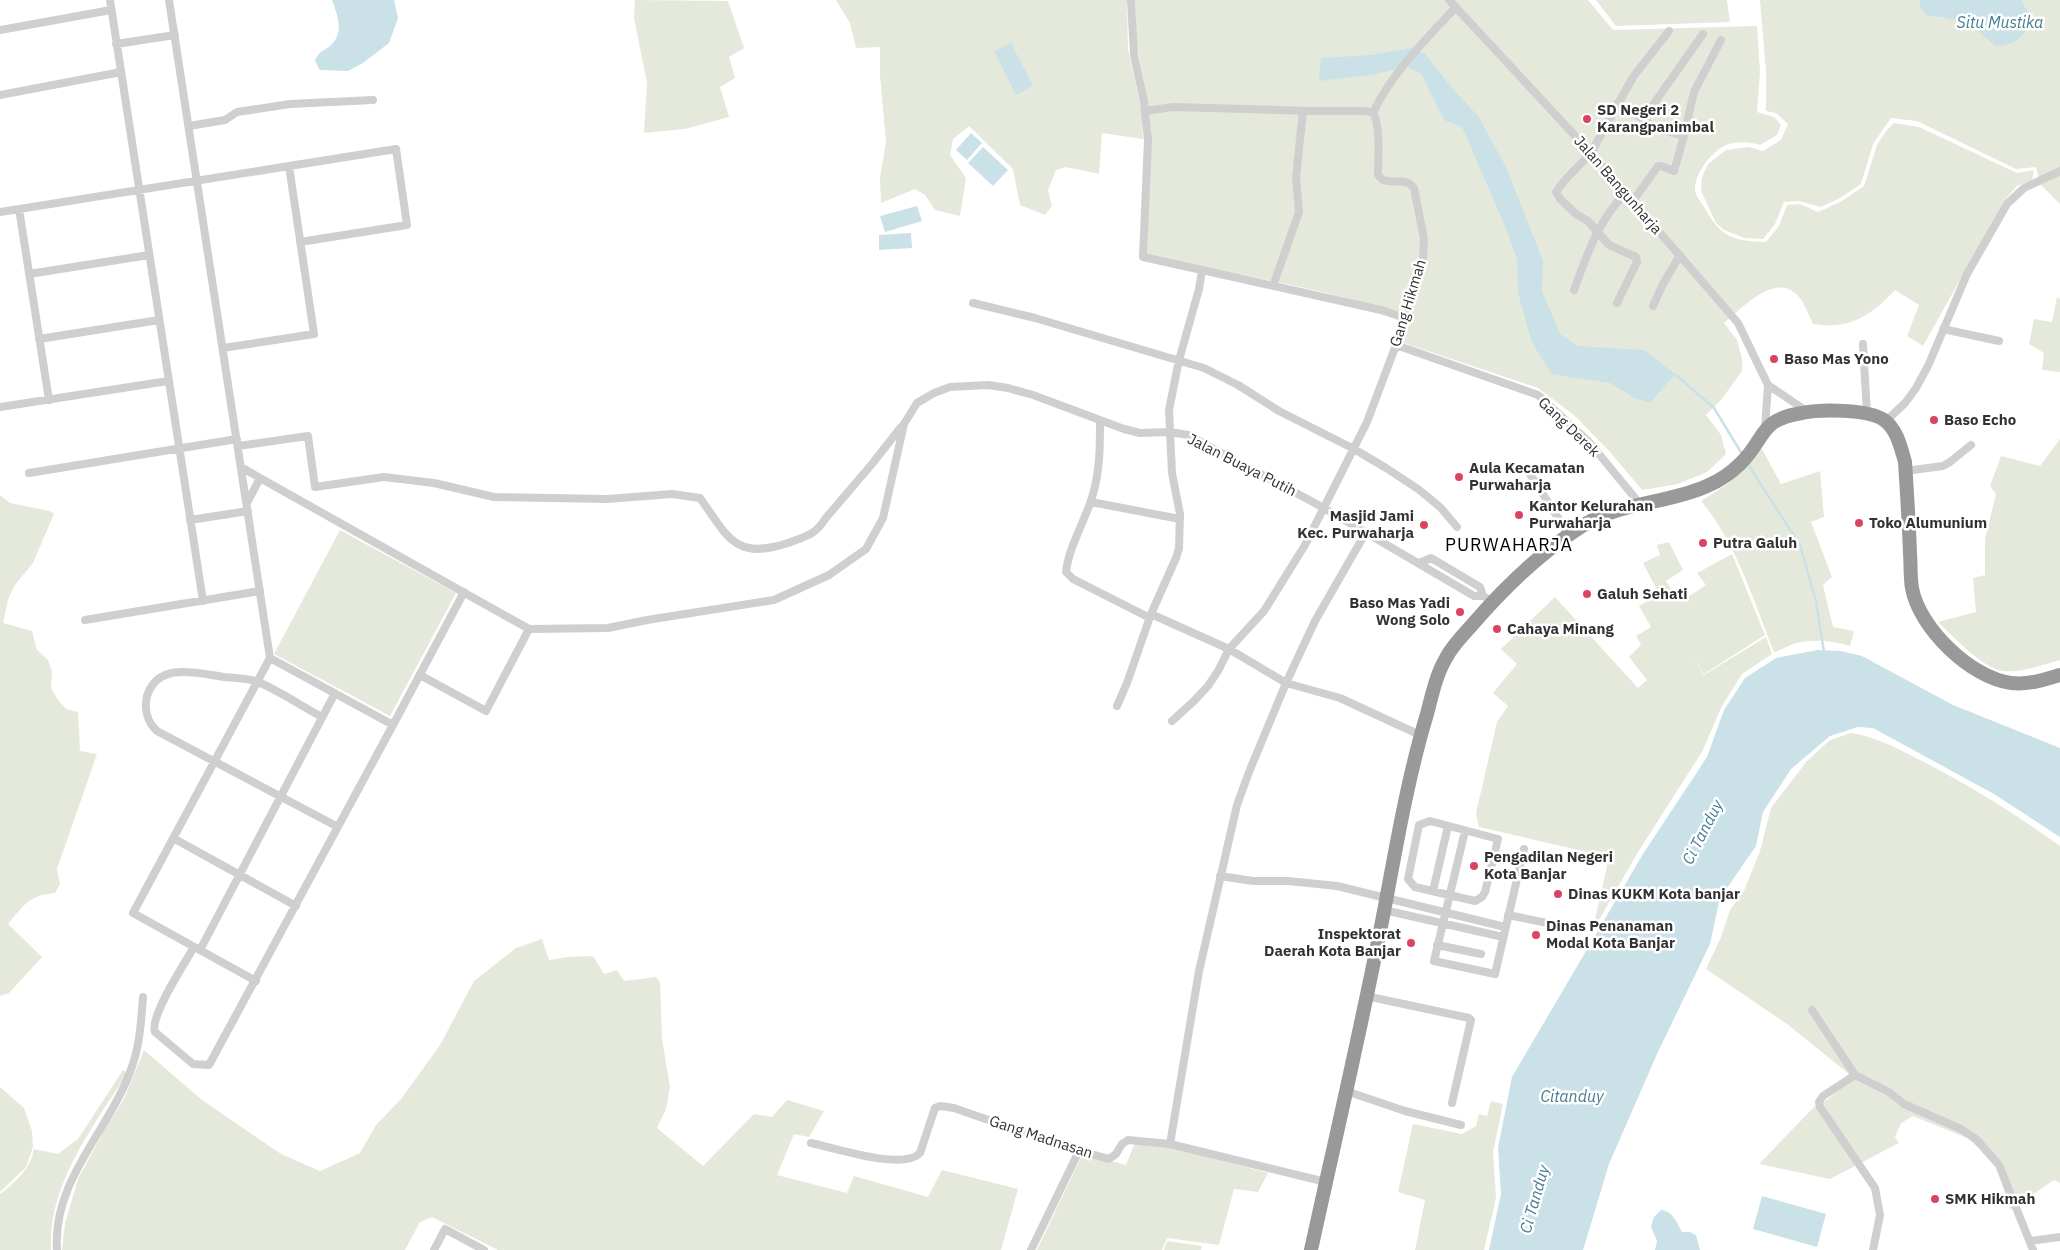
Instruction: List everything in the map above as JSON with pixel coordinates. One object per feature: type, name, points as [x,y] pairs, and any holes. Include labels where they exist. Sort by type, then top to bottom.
[{"type":"highway","points":[[1311,1250],[1420,735],[1444,661],[1449,651],[1488,599],[1569,535],[1594,520],[1640,504],[1688,494],[1728,475],[1742,462],[1766,428],[1776,420],[1808,412],[1836,410],[1868,415],[1886,421],[1896,435],[1901,447],[1905,471],[1912,587],[1920,612],[1927,624],[1940,640],[1985,675],[2011,683],[2024,683],[2060,675]]},
{"type":"street","points":[[110,0],[203,600]]},
{"type":"street","points":[[170,0],[270,658],[133,913],[256,981]]},
{"type":"street","points":[[1131,0],[1134,55],[1145,111],[1148,140],[1143,258],[1381,310],[1405,318]]},
{"type":"street","name":"Jalan Bangunharja","points":[[1449,0],[1591,153],[1738,323],[1768,385]]},
{"type":"street","points":[[1145,111],[1173,107],[1366,111],[1373,113],[1390,83],[1456,7]]},
{"type":"street","points":[[0,30],[111,10]]},
{"type":"street","points":[[1617,302],[1637,259],[1609,245],[1588,221],[1576,214],[1556,194],[1565,180],[1591,153],[1633,77],[1669,31]]},
{"type":"street","points":[[1643,119],[1703,34]]},
{"type":"street","points":[[116,44],[175,35]]},
{"type":"street","points":[[1633,201],[1658,166],[1674,171],[1696,86],[1721,40]]},
{"type":"street","points":[[0,94],[121,72]]},
{"type":"street","points":[[189,126],[225,120],[237,112],[290,104],[373,100]]},
{"type":"street","points":[[1618,103],[1666,132],[1684,136]]},
{"type":"street","points":[[1272,286],[1299,212],[1296,177],[1303,110]]},
{"type":"street","name":"Gang Hikmah","points":[[1172,720],[1208,686],[1218,671],[1228,649],[1264,611],[1305,545],[1367,422],[1418,280],[1423,261],[1424,239],[1414,188],[1410,183],[1403,180],[1390,182],[1381,178],[1378,174],[1377,127],[1376,118],[1373,113]]},
{"type":"street","points":[[0,212],[396,149],[407,225],[300,242]]},
{"type":"street","points":[[223,348],[314,334],[289,166]]},
{"type":"street","points":[[1886,421],[1905,403],[1916,388],[1928,366],[1967,274],[2007,204],[2024,188],[2060,171]]},
{"type":"street","points":[[1574,290],[1597,231],[1613,207],[1626,193]]},
{"type":"street","points":[[19,209],[49,400]]},
{"type":"street","points":[[29,274],[149,255]]},
{"type":"street","points":[[1653,306],[1680,255]]},
{"type":"street","points":[[1117,706],[1151,616],[1176,558],[1180,519],[1179,504],[1172,473],[1171,396],[1199,289],[1202,270]]},
{"type":"street","points":[[973,303],[1035,318],[1204,368],[1232,381],[1279,411],[1354,449],[1418,490],[1440,507],[1457,527]]},
{"type":"street","points":[[40,339],[159,320]]},
{"type":"street","points":[[1943,329],[1999,341]]},
{"type":"street","points":[[1862,344],[1868,415]]},
{"type":"street","name":"Gang Derek","points":[[1396,345],[1538,396],[1589,442],[1640,504]]},
{"type":"street","points":[[0,407],[168,381]]},
{"type":"street","points":[[1768,385],[1808,412]]},
{"type":"street","points":[[1766,428],[1768,385]]},
{"type":"street","name":"Jalan Buaya Putih","points":[[904,424],[917,403],[934,393],[958,386],[995,386],[1033,394],[1124,430],[1140,433],[1170,432],[1188,435],[1324,508],[1474,596],[1488,599]]},
{"type":"street","points":[[1100,420],[1098,472],[1091,502],[1070,556],[1066,572],[1073,579],[1151,616],[1228,649],[1286,682],[1340,698],[1420,735]]},
{"type":"street","points":[[29,473],[179,448],[308,436],[315,487],[384,477],[434,483],[494,497],[607,499],[672,494],[700,498],[729,538],[751,550],[770,549],[808,536],[819,529],[825,519],[904,424]]},
{"type":"street","points":[[241,467],[529,629],[608,628],[646,620],[774,600],[829,575],[866,549],[883,518],[904,424]]},
{"type":"street","points":[[1905,471],[1943,466],[1972,445]]},
{"type":"street","points":[[1528,471],[1569,535]]},
{"type":"street","points":[[247,507],[260,478]]},
{"type":"street","points":[[1091,502],[1180,519]]},
{"type":"street","points":[[190,520],[247,507]]},
{"type":"street","points":[[1170,1144],[1199,971],[1220,876],[1243,788],[1286,682],[1315,621],[1366,532]]},
{"type":"street","points":[[85,620],[260,591]]},
{"type":"street","points":[[335,694],[240,875],[197,949],[165,998],[153,1026],[155,1032],[193,1064],[209,1065],[212,1061],[464,592]]},
{"type":"street","points":[[420,675],[486,711],[529,629]]},
{"type":"street","points":[[270,658],[393,725]]},
{"type":"street","points":[[322,717],[258,682],[178,671],[159,678],[150,689],[146,709],[152,727],[157,731],[338,827]]},
{"type":"street","points":[[1430,821],[1448,826],[1498,839],[1485,892],[1482,897],[1475,900],[1414,887],[1408,879],[1419,826],[1430,821]]},
{"type":"street","points":[[1433,891],[1448,826]]},
{"type":"street","points":[[1464,831],[1434,961],[1494,974],[1524,849]]},
{"type":"street","points":[[173,838],[296,906]]},
{"type":"street","points":[[1220,876],[1253,881],[1288,881],[1337,886],[1442,923],[1503,938]]},
{"type":"street","points":[[1385,904],[1444,913],[1505,928]]},
{"type":"street","points":[[1508,915],[1547,923]]},
{"type":"street","points":[[1438,945],[1481,954]]},
{"type":"street","points":[[1366,996],[1470,1018],[1452,1102]]},
{"type":"street","points":[[57,1250],[59,1220],[73,1174],[119,1098],[130,1073],[138,1048],[143,997]]},
{"type":"street","points":[[1812,1010],[1855,1075],[1889,1092],[1904,1104],[1962,1130],[1976,1139],[1999,1165],[2033,1250]]},
{"type":"street","points":[[1855,1075],[1823,1096],[1819,1102],[1820,1107],[1876,1188],[1880,1215],[1873,1250]]},
{"type":"street","points":[[1346,1091],[1405,1111],[1461,1125]]},
{"type":"street","name":"Gang Madnasan","points":[[811,1143],[869,1157],[899,1160],[915,1158],[923,1146],[935,1108],[940,1106],[954,1108],[1079,1151],[1109,1159],[1128,1140],[1170,1144],[1326,1182]]},
{"type":"street","points":[[1031,1250],[1079,1151]]},
{"type":"street","points":[[434,1250],[445,1229],[484,1250]]},
{"type":"street","points":[[2030,1241],[2060,1237]]},
{"type":"shaded area","points":[[635,0],[728,1],[744,48],[729,57],[735,78],[720,87],[729,117],[685,129],[644,133],[647,83],[634,18]]},
{"type":"shaded area","points":[[836,0],[1127,0],[1128,49],[1142,112],[1143,139],[1102,133],[1099,174],[1066,167],[1056,170],[1048,190],[1052,206],[1045,215],[1020,205],[1013,169],[969,126],[953,139],[950,155],[966,178],[960,216],[935,210],[925,195],[915,189],[881,203],[880,178],[886,142],[880,75],[880,47],[856,48],[850,23]]},
{"type":"shaded area","points":[[1135,0],[1588,0],[1613,30],[1757,26],[1760,71],[1757,112],[1774,117],[1781,125],[1777,135],[1760,145],[1739,142],[1726,145],[1715,152],[1701,170],[1695,184],[1696,194],[1716,225],[1729,235],[1744,240],[1766,242],[1779,226],[1787,205],[1800,204],[1818,212],[1842,201],[1864,186],[1877,145],[1894,123],[1919,127],[2017,173],[2034,170],[2032,180],[2017,186],[2004,201],[1923,346],[1907,336],[1919,305],[1895,290],[1868,314],[1848,323],[1838,325],[1813,324],[1801,299],[1786,288],[1767,291],[1748,303],[1724,323],[1737,340],[1742,359],[1742,371],[1721,400],[1706,415],[1721,435],[1726,454],[1707,472],[1678,484],[1642,490],[1610,452],[1575,416],[1538,388],[1401,342],[1410,317],[1313,290],[1147,255],[1151,139],[1149,113],[1137,46]]},
{"type":"shaded area","points":[[1596,0],[1727,0],[1730,22],[1616,26]]},
{"type":"shaded area","points":[[1760,0],[2060,0],[2060,204],[2040,184],[2036,167],[2016,169],[1917,121],[1891,118],[1873,144],[1861,184],[1840,198],[1821,207],[1799,201],[1784,202],[1775,224],[1763,239],[1744,238],[1724,230],[1716,223],[1701,191],[1702,177],[1708,164],[1726,150],[1749,147],[1763,151],[1781,140],[1788,124],[1776,113],[1766,111],[1766,72]]},
{"type":"shaded area","points":[[2057,297],[2060,299],[2060,372],[2042,370],[2044,353],[2029,344],[2034,319],[2052,322]]},
{"type":"shaded area","points":[[2060,439],[2060,660],[2024,670],[2003,671],[1995,669],[1977,658],[1938,622],[1976,612],[1973,578],[1985,575],[1985,539],[1996,494],[1990,486],[2001,456],[2040,466]]},
{"type":"shaded area","points":[[1762,449],[1781,484],[1820,471],[1824,517],[1811,522],[1832,577],[1823,585],[1833,627],[1854,631],[1850,646],[1831,642],[1810,641],[1794,644],[1774,652],[1735,554],[1714,518],[1701,501],[1729,483]]},
{"type":"shaded area","points":[[0,495],[10,503],[50,511],[54,514],[33,563],[14,586],[8,600],[3,623],[32,631],[37,650],[48,660],[52,671],[51,688],[66,709],[78,712],[80,751],[97,754],[57,869],[60,884],[55,893],[39,896],[28,902],[8,924],[42,957],[9,993],[0,996]]},
{"type":"shaded area","points":[[340,530],[456,593],[390,716],[274,654]]},
{"type":"shaded area","points":[[1669,542],[1683,570],[1666,581],[1680,602],[1706,585],[1697,573],[1732,554],[1765,635],[1704,674],[1689,651],[1704,675],[1766,637],[1772,654],[1742,674],[1722,706],[1702,752],[1638,852],[1596,925],[1594,924],[1609,857],[1479,827],[1476,813],[1497,722],[1508,706],[1493,693],[1517,664],[1501,649],[1555,597],[1638,688],[1647,680],[1629,657],[1641,645],[1636,636],[1651,627],[1639,606],[1659,594],[1643,563],[1660,555],[1657,545]]},
{"type":"shaded area","points":[[1851,733],[1867,736],[1890,745],[1950,776],[2006,809],[2060,846],[2060,1183],[2054,1180],[2010,1210],[1995,1161],[1967,1138],[1913,1116],[1901,1123],[1895,1137],[1899,1143],[1830,1179],[1759,1164],[1817,1104],[1823,1103],[1854,1078],[1787,1024],[1706,969],[1721,937],[1730,910],[1744,891],[1760,851],[1771,808],[1807,761],[1830,740]]},
{"type":"shaded area","points":[[542,939],[549,960],[593,956],[604,974],[617,970],[624,981],[656,977],[660,982],[662,1039],[670,1087],[666,1109],[657,1128],[703,1166],[754,1114],[772,1117],[787,1100],[824,1111],[809,1137],[794,1134],[777,1175],[847,1193],[854,1176],[928,1197],[942,1170],[1018,1189],[1001,1250],[498,1250],[432,1217],[420,1222],[405,1250],[62,1250],[65,1223],[78,1179],[124,1099],[144,1050],[202,1100],[281,1154],[320,1171],[360,1153],[376,1125],[401,1099],[440,1045],[474,981],[516,948]]},
{"type":"shaded area","points":[[123,1070],[127,1073],[88,1135],[65,1179],[52,1225],[51,1250],[0,1250],[0,1194],[26,1169],[34,1149],[58,1154],[78,1139]]},
{"type":"shaded area","points":[[0,1087],[24,1108],[32,1131],[33,1147],[26,1167],[0,1192]]},
{"type":"shaded area","points":[[1491,1101],[1503,1104],[1493,1152],[1496,1198],[1484,1250],[1415,1250],[1425,1200],[1398,1192],[1413,1124],[1462,1134],[1476,1126],[1479,1114],[1487,1116]]},
{"type":"shaded area","points":[[1137,1138],[1268,1173],[1258,1192],[1234,1189],[1219,1245],[1167,1238],[1162,1250],[1037,1250],[1083,1153],[1126,1165]]},
{"type":"shaded area","points":[[1167,1241],[1202,1246],[1201,1250],[1164,1250]]},
{"type":"water","points":[[332,0],[394,0],[398,18],[389,43],[363,63],[348,71],[320,70],[315,61],[320,53],[331,45],[338,34],[339,23]]},
{"type":"water","name":"Situ Mustika","points":[[1920,0],[2022,0],[2031,21],[2025,32],[2017,40],[1995,46],[1970,24],[1928,16],[1920,8]]},
{"type":"water","points":[[1011,43],[1033,86],[1016,95],[994,51]]},
{"type":"water","points":[[1411,48],[1424,53],[1452,88],[1478,116],[1506,167],[1543,261],[1542,291],[1560,334],[1578,346],[1644,350],[1675,374],[1650,403],[1634,398],[1610,383],[1552,374],[1532,343],[1518,293],[1517,259],[1462,127],[1444,120],[1421,74],[1407,67],[1371,75],[1319,81],[1321,58],[1372,55]]},
{"type":"water","points":[[971,133],[982,143],[967,160],[956,150]]},
{"type":"water","points":[[983,147],[1008,170],[993,186],[968,163]]},
{"type":"water","points":[[917,206],[922,221],[885,232],[880,216]]},
{"type":"water","points":[[911,233],[912,248],[879,250],[879,235]]},
{"type":"water","name":"Citanduy","points":[[1818,650],[1841,651],[1862,656],[1953,705],[2060,748],[2060,837],[1994,794],[1873,728],[1858,727],[1830,736],[1791,769],[1763,812],[1756,846],[1720,898],[1710,944],[1657,1054],[1609,1164],[1583,1250],[1489,1250],[1501,1194],[1498,1148],[1512,1077],[1643,854],[1707,757],[1724,710],[1745,678],[1776,658]]},
{"type":"water","points":[[1762,1196],[1826,1214],[1817,1247],[1753,1229]]},
{"type":"water","points":[[1661,1210],[1672,1215],[1682,1232],[1690,1232],[1696,1235],[1700,1250],[1655,1250],[1657,1241],[1651,1227],[1654,1217]]},
{"type":"waterway","points":[[1675,374],[1714,408],[1742,454]]},
{"type":"waterway","points":[[1747,463],[1800,545],[1816,601],[1824,652]]},
{"type":"place","name":"SD Negeri 2 Karangpanimbal","points":[[1587,119]]},
{"type":"place","name":"Baso Mas Yono","points":[[1774,359]]},
{"type":"place","name":"Baso Echo","points":[[1934,420]]},
{"type":"place","name":"Aula Kecamatan Purwaharja","points":[[1459,477]]},
{"type":"place","name":"Kantor Kelurahan Purwaharja","points":[[1519,515]]},
{"type":"place","name":"Toko Alumunium","points":[[1859,523]]},
{"type":"place","name":"Masjid Jami Kec. Purwaharja","points":[[1424,525]]},
{"type":"place","name":"Putra Galuh","points":[[1703,543]]},
{"type":"place","name":"Galuh Sehati","points":[[1587,594]]},
{"type":"place","name":"Baso Mas Yadi Wong Solo","points":[[1460,612]]},
{"type":"place","name":"Cahaya Minang","points":[[1497,629]]},
{"type":"place","name":"Pengadilan Negeri Kota Banjar","points":[[1474,866]]},
{"type":"place","name":"Dinas KUKM Kota banjar","points":[[1558,894]]},
{"type":"place","name":"Dinas Penanaman Modal Kota Banjar","points":[[1536,935]]},
{"type":"place","name":"Inspektorat Daerah Kota Banjar","points":[[1411,943]]},
{"type":"place","name":"SMK Hikmah","points":[[1935,1199]]},
{"type":"district","name":"PURWAHARJA","points":[[1509,545]]},
{"type":"water label","name":"Ci Tanduy","points":[[1702,832]]},
{"type":"water label","name":"Ci Tanduy","points":[[1534,1199]]}]
